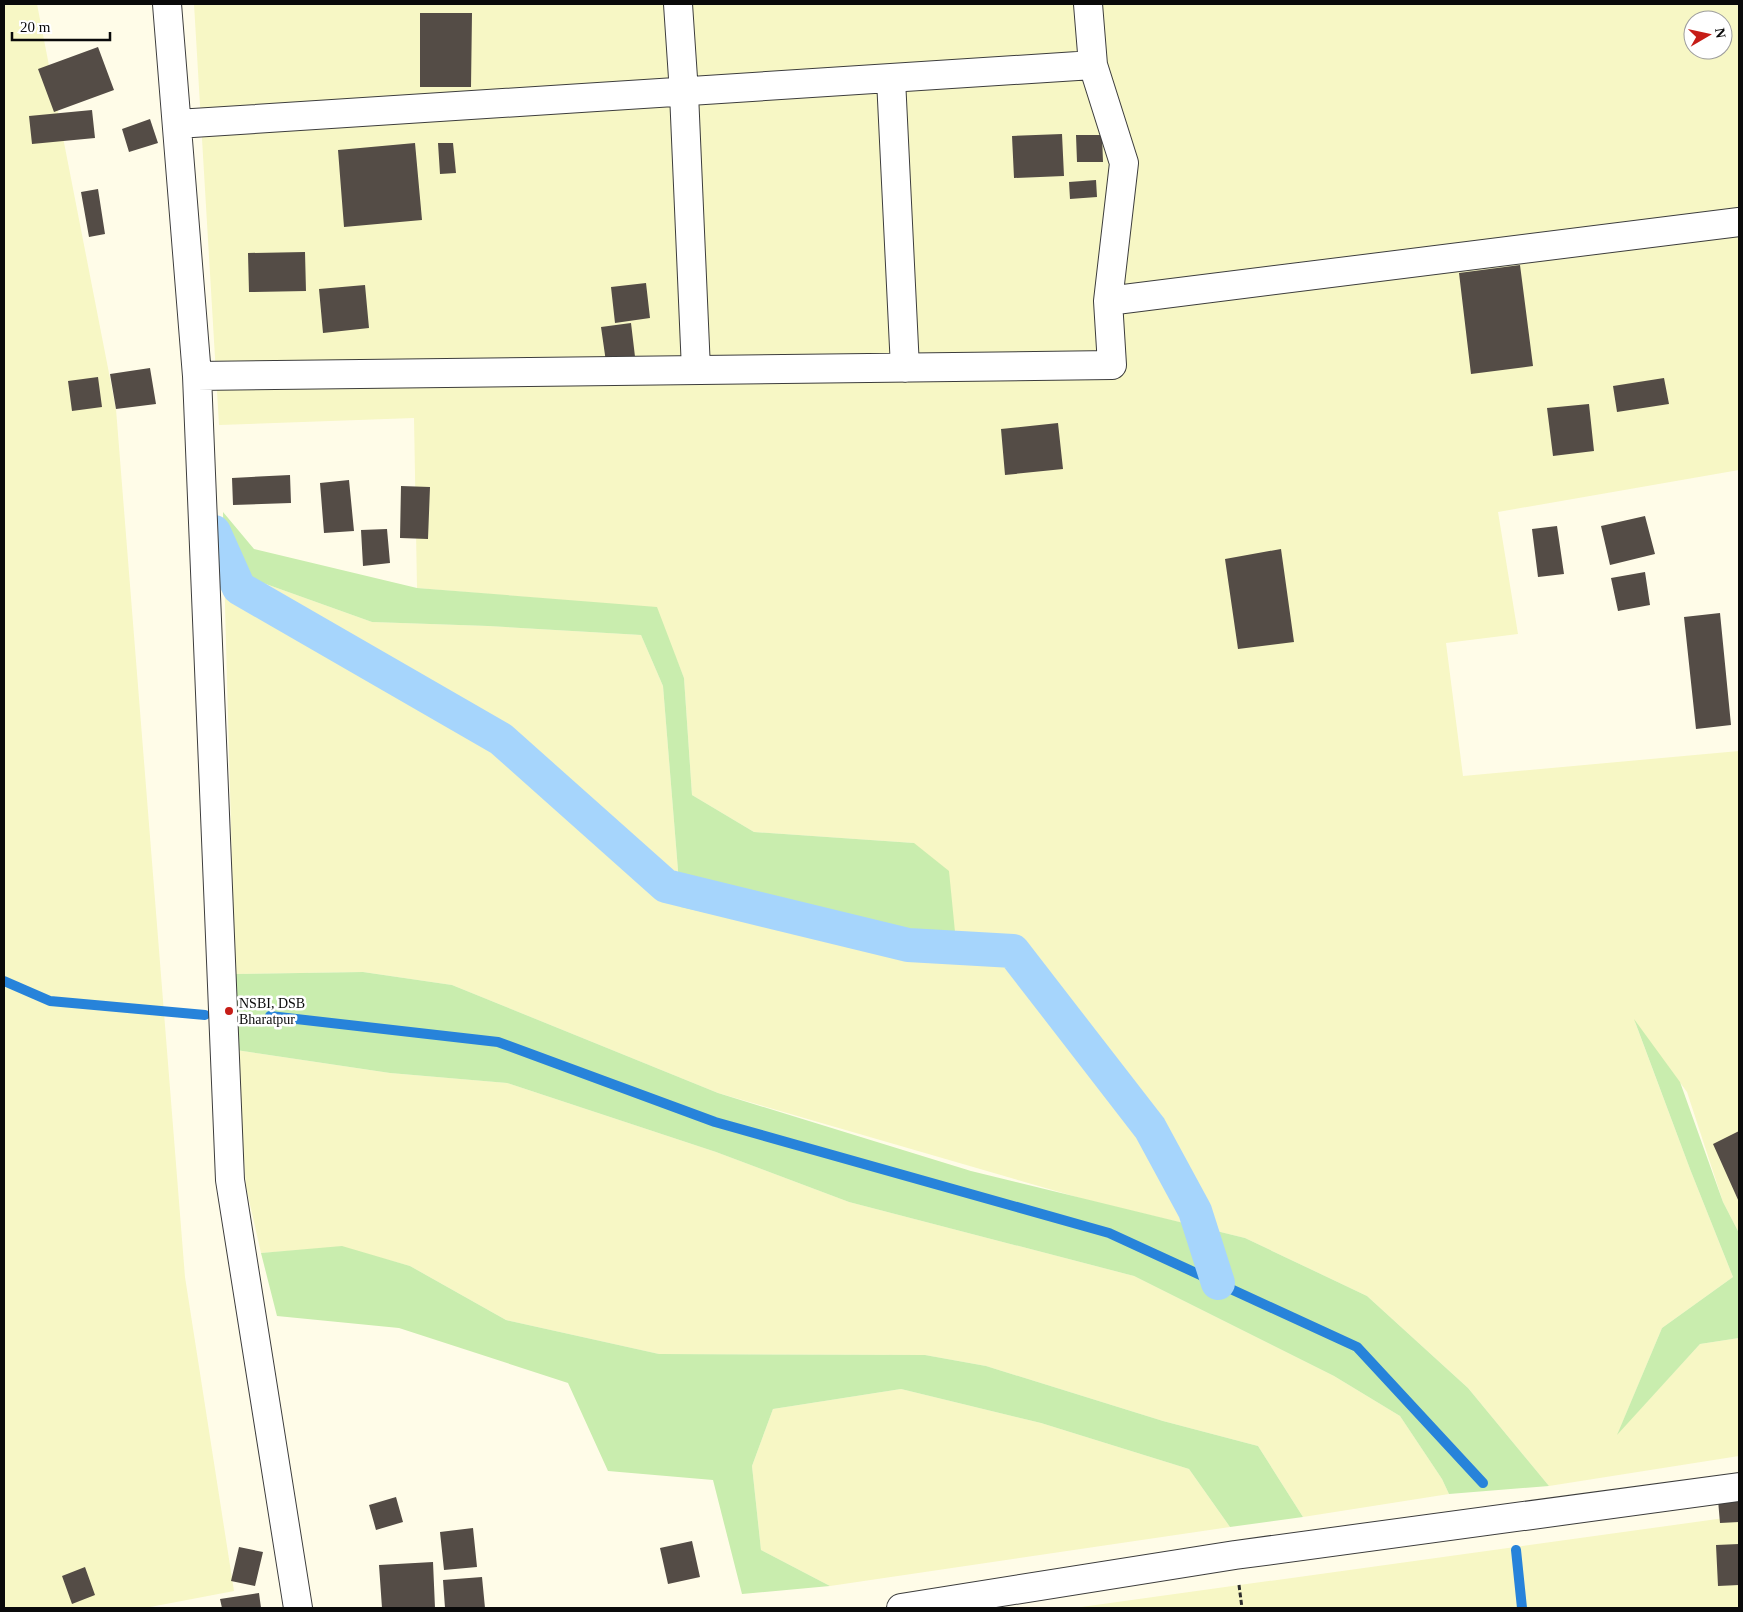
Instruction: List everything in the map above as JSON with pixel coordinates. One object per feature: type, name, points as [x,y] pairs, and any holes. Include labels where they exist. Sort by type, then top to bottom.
[{"type":"street","points":[[167,4],[197,376],[230,1180],[298,1608]]},
{"type":"street","points":[[678,4],[684,93],[696,370]]},
{"type":"street","points":[[197,376],[1112,365],[1108,301],[1124,163],[1092,66],[1088,4]]},
{"type":"street","points":[[177,124],[1092,66]]},
{"type":"street","points":[[891,79],[905,368]]},
{"type":"street","points":[[1108,301],[1739,222]]},
{"type":"street","points":[[901,1608],[1236,1555],[1739,1487]]},
{"type":"green space","points":[[4,4],[37,4],[116,409],[185,1277],[234,1591],[145,1608],[4,1608]]},
{"type":"green space","points":[[194,4],[1739,4],[1739,470],[1498,512],[1518,634],[1446,643],[1463,776],[1739,751],[1739,1233],[1723,1202],[1687,1092],[1635,1022],[1733,1277],[1662,1328],[1618,1433],[1700,1344],[1739,1338],[1739,1456],[1549,1486],[1468,1388],[1367,1296],[1245,1238],[1087,1200],[718,1093],[452,985],[363,972],[235,974],[224,569],[372,622],[488,626],[641,635],[663,686],[681,907],[914,843],[754,832],[692,795],[684,678],[656,608],[417,588],[414,418],[219,425]]},
{"type":"green space","points":[[223,512],[254,549],[417,588],[657,607],[684,678],[692,795],[754,832],[914,843],[949,871],[956,942],[923,962],[681,907],[663,686],[641,635],[488,626],[372,622],[224,569]]},
{"type":"green space","points":[[363,972],[452,985],[718,1093],[971,1171],[1245,1238],[1367,1296],[1468,1388],[1549,1486],[1449,1494],[1442,1479],[1400,1416],[1334,1376],[1134,1276],[849,1202],[716,1152],[507,1083],[390,1073],[236,1050],[235,974]]},
{"type":"green space","points":[[1634,1019],[1680,1082],[1723,1202],[1739,1233],[1739,1338],[1700,1344],[1617,1435],[1662,1328],[1733,1277]]},
{"type":"green space","points":[[236,1050],[390,1073],[507,1083],[716,1152],[849,1202],[1134,1276],[1334,1376],[1400,1416],[1442,1479],[1449,1494],[1303,1517],[1258,1446],[1163,1421],[986,1366],[925,1355],[659,1354],[506,1320],[410,1266],[342,1247],[261,1253],[246,1187]]},
{"type":"green space","points":[[342,1246],[410,1266],[506,1320],[659,1354],[925,1355],[986,1366],[1163,1421],[1258,1446],[1303,1517],[1230,1527],[1189,1469],[1041,1423],[901,1389],[773,1409],[752,1466],[761,1550],[830,1586],[742,1594],[713,1480],[608,1471],[568,1383],[399,1328],[277,1316],[261,1253]]},
{"type":"green space","points":[[901,1389],[1041,1423],[1189,1469],[1230,1527],[830,1586],[761,1550],[752,1466],[773,1409]]},
{"type":"green space","points":[[1739,1516],[1739,1608],[1074,1608]]},
{"type":"building","points":[[420,13],[472,13],[471,87],[420,87]]},
{"type":"building","points":[[98,47],[114,90],[54,112],[38,69]]},
{"type":"building","points":[[92,110],[95,138],[32,144],[29,116]]},
{"type":"building","points":[[150,119],[158,143],[129,152],[122,129]]},
{"type":"building","points":[[1062,134],[1064,176],[1014,178],[1012,136]]},
{"type":"building","points":[[1076,135],[1102,135],[1103,162],[1077,162]]},
{"type":"building","points":[[415,143],[422,220],[344,227],[338,150]]},
{"type":"building","points":[[438,143],[453,143],[456,173],[440,174]]},
{"type":"building","points":[[1096,180],[1097,197],[1070,199],[1069,182]]},
{"type":"building","points":[[98,189],[105,234],[89,237],[81,192]]},
{"type":"building","points":[[305,252],[306,291],[249,292],[248,253]]},
{"type":"building","points":[[1520,265],[1533,366],[1471,374],[1459,273]]},
{"type":"building","points":[[646,283],[650,318],[615,323],[611,287]]},
{"type":"building","points":[[365,285],[369,328],[323,333],[319,289]]},
{"type":"building","points":[[631,323],[636,365],[607,369],[601,327]]},
{"type":"building","points":[[150,368],[156,404],[116,409],[110,374]]},
{"type":"building","points":[[98,377],[102,407],[72,411],[68,381]]},
{"type":"building","points":[[1664,378],[1669,404],[1617,412],[1613,386]]},
{"type":"building","points":[[1589,404],[1594,451],[1553,456],[1547,408]]},
{"type":"building","points":[[1058,423],[1063,469],[1005,475],[1001,429]]},
{"type":"building","points":[[290,475],[291,503],[233,505],[232,478]]},
{"type":"building","points":[[349,480],[354,531],[324,533],[320,483]]},
{"type":"building","points":[[401,486],[430,487],[428,539],[400,538]]},
{"type":"building","points":[[1645,516],[1655,554],[1610,565],[1601,526]]},
{"type":"building","points":[[1557,526],[1564,574],[1538,577],[1532,529]]},
{"type":"building","points":[[387,529],[390,563],[363,566],[361,530]]},
{"type":"building","points":[[1281,549],[1294,642],[1238,649],[1225,559]]},
{"type":"building","points":[[1645,572],[1650,605],[1618,611],[1611,578]]},
{"type":"building","points":[[1720,613],[1731,725],[1696,729],[1684,617]]},
{"type":"building","points":[[1739,1131],[1739,1202],[1713,1144]]},
{"type":"building","points":[[396,1497],[403,1522],[376,1530],[369,1505]]},
{"type":"building","points":[[1739,1498],[1739,1522],[1720,1523],[1718,1500]]},
{"type":"building","points":[[473,1528],[477,1567],[444,1570],[440,1532]]},
{"type":"building","points":[[692,1541],[700,1577],[668,1584],[660,1548]]},
{"type":"building","points":[[1739,1544],[1739,1585],[1718,1586],[1716,1545]]},
{"type":"building","points":[[239,1547],[263,1552],[255,1586],[231,1581]]},
{"type":"building","points":[[433,1562],[435,1608],[382,1608],[379,1565]]},
{"type":"building","points":[[85,1567],[95,1595],[72,1604],[62,1576]]},
{"type":"building","points":[[482,1577],[485,1608],[445,1608],[443,1580]]},
{"type":"building","points":[[259,1593],[261,1608],[222,1608],[220,1599]]},
{"type":"waterway","points":[[214,532],[239,588],[501,739],[666,886],[908,945],[1013,951],[1150,1128],[1195,1211],[1218,1283]]},
{"type":"waterway","points":[[4,981],[50,1001],[205,1015]]},
{"type":"waterway","points":[[270,1016],[498,1042],[715,1122],[1109,1233],[1357,1347],[1483,1483]]},
{"type":"waterway","points":[[1516,1550],[1522,1608]]},
{"type":"place","name":"NSBI, DSB Bharatpur","points":[[229,1011]]}]
